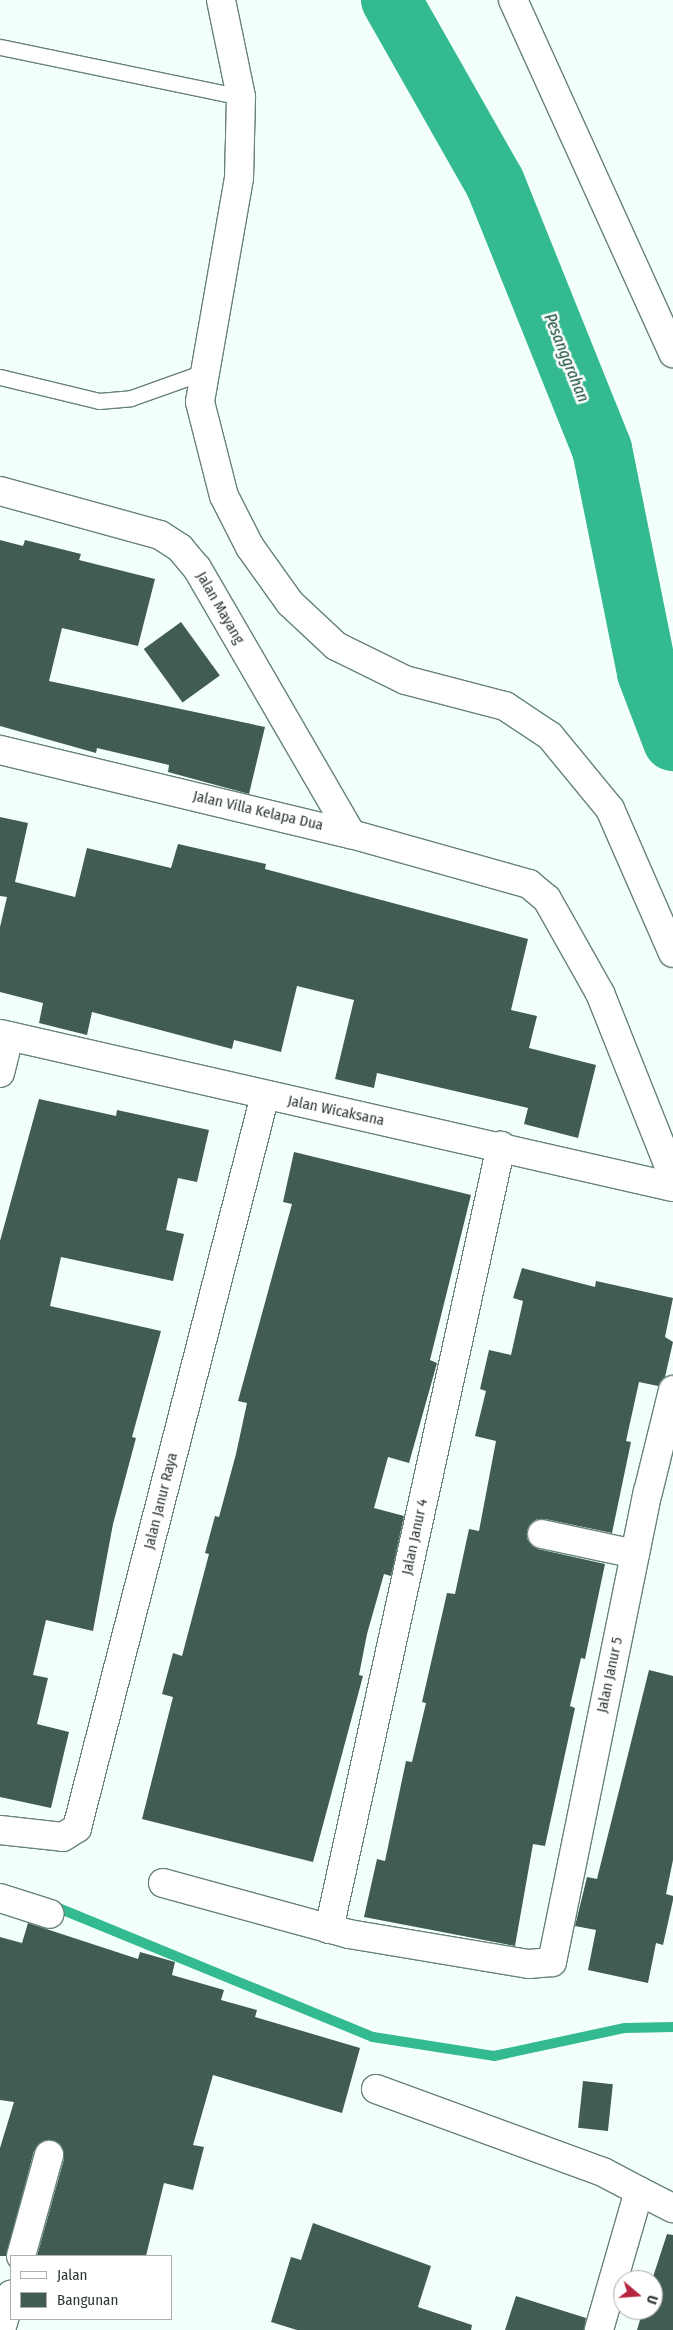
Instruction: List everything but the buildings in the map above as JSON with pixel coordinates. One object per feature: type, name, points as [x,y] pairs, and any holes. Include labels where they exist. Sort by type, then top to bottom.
[{"type":"street","points":[[221,0],[241,96],[239,178],[200,402],[224,496],[250,547],[290,603],[336,646],[405,680],[505,706],[550,736],[610,810],[673,953]]},
{"type":"street","points":[[513,0],[673,353]]},
{"type":"street","name":"Jalan Mayang","points":[[0,491],[160,535],[180,548],[197,568],[351,834]]},
{"type":"street","name":"Jalan Villa Kelapa Dua","points":[[0,750],[351,834],[514,877],[547,899],[586,967],[673,1176]]},
{"type":"street","points":[[0,1073],[5,1035]]},
{"type":"street","name":"Jalan Wicaksana","points":[[5,1035],[265,1095],[501,1146],[673,1187]]},
{"type":"street","name":"Jalan Janur Raya","points":[[0,1830],[63,1837],[77,1828],[265,1095]]},
{"type":"street","name":"Jalan Janur 4","points":[[329,1929],[501,1146]]},
{"type":"street","name":"Jalan Janur 5","points":[[329,1929],[529,1964],[552,1962],[635,1554],[673,1390]]},
{"type":"street","points":[[542,1534],[635,1554]]},
{"type":"street","points":[[163,1883],[329,1929]]},
{"type":"street","points":[[0,1898],[50,1914]]},
{"type":"street","points":[[376,2089],[603,2172],[673,2208]]},
{"type":"street","points":[[22,2255],[49,2155]]},
{"type":"street","points":[[599,2330],[639,2191]]},
{"type":"street","points":[[1,2330],[10,2298]]},
{"type":"lane","points":[[0,47],[241,96]]},
{"type":"lane","points":[[0,377],[99,401],[130,398],[204,372]]},
{"type":"waterway","name":"Pesanggrahan","points":[[391,0],[495,183],[602,449],[647,673],[673,741]]},
{"type":"waterway","points":[[51,1905],[373,2037],[494,2056],[625,2028],[673,2027]]}]
